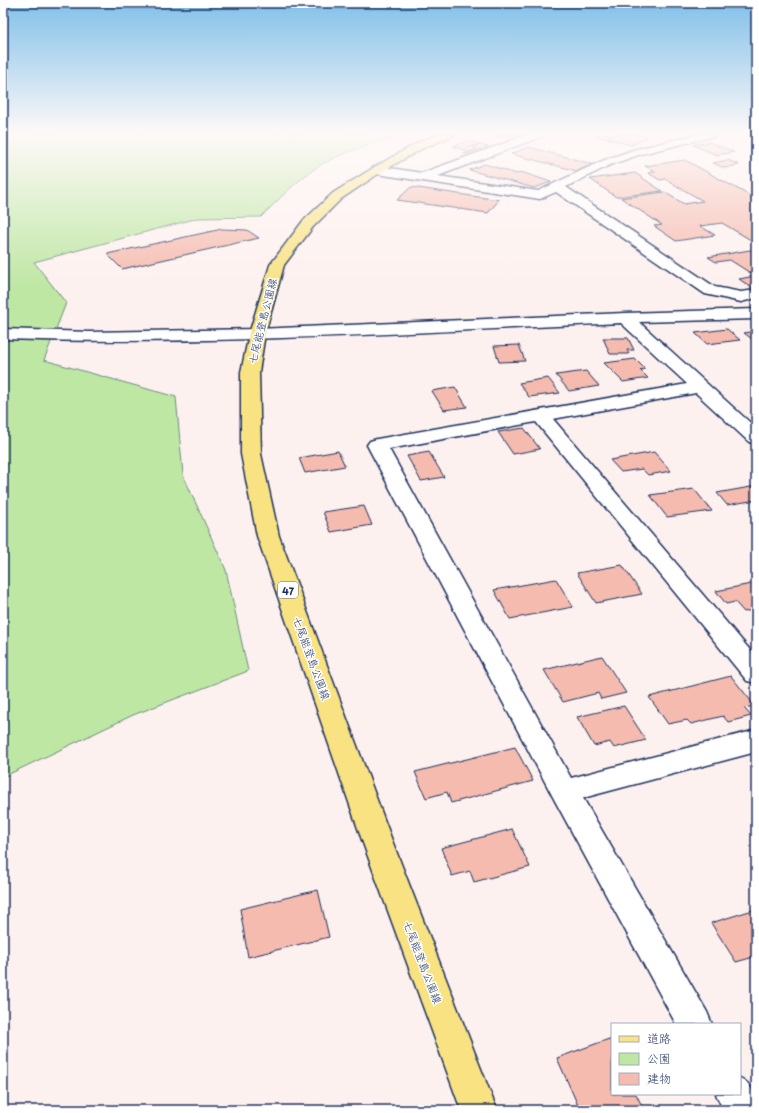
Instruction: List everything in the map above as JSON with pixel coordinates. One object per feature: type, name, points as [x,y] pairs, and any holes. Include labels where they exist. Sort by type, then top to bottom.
[{"type":"main road","name":"七尾能登島公園線","points":[[352,186],[337,196],[308,224],[276,265],[257,334],[250,372],[250,454],[268,536],[378,843],[479,1110]]},
{"type":"street","points":[[489,186],[540,194],[557,187],[710,291],[741,297],[756,294]]},
{"type":"street","points":[[3,334],[89,337],[257,334],[625,318],[756,314]]},
{"type":"street","points":[[625,318],[756,438]]},
{"type":"street","points":[[694,1023],[564,791],[377,445],[699,387]]},
{"type":"street","points":[[541,416],[756,674]]},
{"type":"street","points":[[564,791],[756,741]]},
{"type":"street","points":[[735,1095],[743,1110]]},
{"type":"green space","points":[[3,186],[293,186],[261,217],[198,218],[34,262],[66,303],[44,360],[176,397],[183,475],[226,570],[248,671],[133,715],[3,777]]},
{"type":"building","points":[[527,186],[540,186],[534,188]]},
{"type":"building","points":[[600,186],[654,186],[662,191],[616,197]]},
{"type":"building","points":[[677,186],[732,186],[756,199],[756,243],[722,223],[700,226],[715,235],[676,241],[654,226],[662,225],[621,198],[664,192],[684,204],[703,201]]},
{"type":"building","points":[[411,187],[499,200],[488,213],[397,200]]},
{"type":"building","points":[[222,229],[247,230],[259,238],[122,269],[107,254]]},
{"type":"building","points":[[756,249],[756,287],[752,288],[739,279],[755,276],[730,260],[716,262],[708,257]]},
{"type":"building","points":[[727,329],[740,340],[707,344],[695,333]]},
{"type":"building","points":[[756,331],[756,342],[744,333]]},
{"type":"building","points":[[603,338],[628,338],[634,350],[627,350],[629,354],[610,354]]},
{"type":"building","points":[[519,345],[525,361],[499,362],[494,346]]},
{"type":"building","points":[[635,359],[645,369],[640,370],[648,378],[623,382],[604,363]]},
{"type":"building","points":[[586,371],[599,386],[569,391],[556,375]]},
{"type":"building","points":[[548,378],[560,393],[529,397],[519,383]]},
{"type":"building","points":[[455,387],[467,407],[444,410],[432,391]]},
{"type":"building","points":[[524,428],[540,449],[513,454],[498,432]]},
{"type":"building","points":[[338,451],[345,466],[305,473],[299,458]]},
{"type":"building","points":[[429,452],[444,477],[421,481],[407,456]]},
{"type":"building","points":[[654,452],[671,471],[648,475],[642,469],[621,472],[610,460]]},
{"type":"building","points":[[756,486],[756,500],[727,505],[717,493]]},
{"type":"building","points":[[694,489],[712,511],[667,517],[650,495]]},
{"type":"building","points":[[364,506],[372,525],[331,532],[323,512]]},
{"type":"building","points":[[622,565],[642,594],[596,603],[577,573]]},
{"type":"building","points":[[556,579],[573,607],[510,619],[494,590]]},
{"type":"building","points":[[756,583],[756,609],[744,612],[735,602],[726,604],[716,591]]},
{"type":"building","points":[[602,656],[626,693],[601,699],[598,693],[563,702],[544,670]]},
{"type":"building","points":[[731,676],[755,706],[744,708],[751,716],[728,722],[723,716],[691,724],[687,720],[668,724],[649,697]]},
{"type":"building","points":[[624,706],[646,740],[614,748],[610,742],[594,746],[577,717]]},
{"type":"building","points":[[515,747],[533,781],[451,803],[447,792],[426,798],[415,772]]},
{"type":"building","points":[[512,829],[530,867],[474,882],[470,871],[452,876],[441,848]]},
{"type":"building","points":[[318,890],[329,937],[248,957],[240,909]]},
{"type":"building","points":[[756,909],[756,960],[754,957],[736,962],[711,923]]},
{"type":"building","points":[[609,1039],[611,1043],[611,1095],[636,1095],[644,1110],[580,1110],[557,1058]]}]
